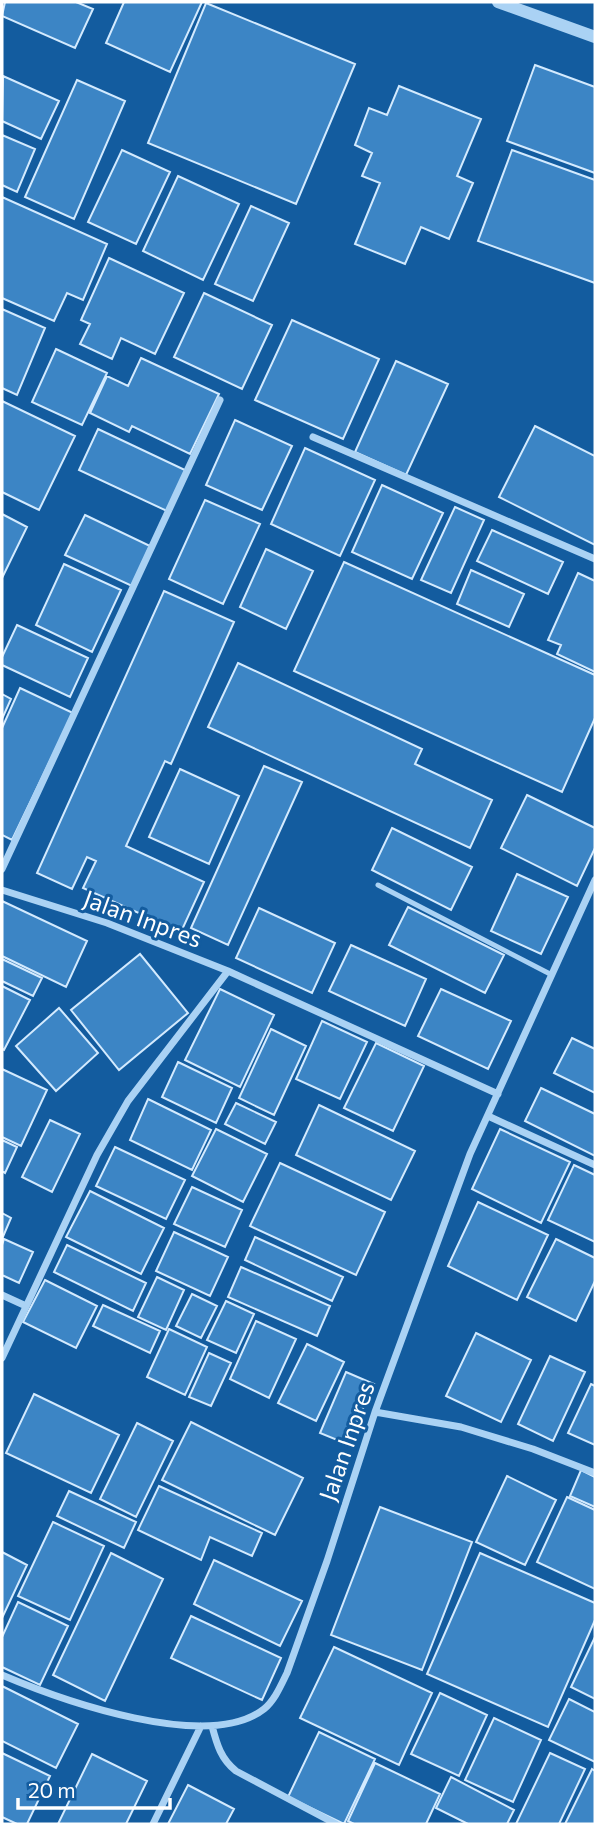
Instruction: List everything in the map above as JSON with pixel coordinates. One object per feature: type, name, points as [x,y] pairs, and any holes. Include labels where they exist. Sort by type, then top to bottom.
[{"type":"street","points":[[498,2],[595,37]]},
{"type":"street","points":[[2,869],[220,400]]},
{"type":"street","points":[[313,438],[595,559]]},
{"type":"street","name":"Jalan Inpres","points":[[2,1675],[50,1696],[102,1711],[171,1723],[212,1726],[241,1721],[265,1708],[279,1689],[327,1561],[375,1412],[470,1154],[595,880]]},
{"type":"street","name":"Jalan Inpres","points":[[2,890],[107,923],[228,971],[498,1094]]},
{"type":"street","points":[[2,1358],[97,1155],[128,1101],[228,971]]},
{"type":"street","points":[[488,1116],[595,1165]]},
{"type":"street","points":[[2,1296],[26,1306]]},
{"type":"street","points":[[375,1412],[461,1427],[533,1449],[595,1473]]},
{"type":"street","points":[[153,1824],[201,1726]]},
{"type":"street","points":[[212,1726],[217,1747],[225,1762],[236,1772],[336,1824]]},
{"type":"lane","points":[[378,885],[552,975]]},
{"type":"building","points":[[5,2],[76,2],[93,9],[75,48],[2,16]]},
{"type":"building","points":[[124,2],[202,2],[170,72],[106,43]]},
{"type":"building","points":[[206,3],[355,64],[296,204],[148,143]]},
{"type":"building","points":[[535,65],[595,87],[595,173],[507,141]]},
{"type":"building","points":[[3,76],[59,101],[41,139],[2,121]]},
{"type":"building","points":[[77,80],[125,101],[74,219],[25,197]]},
{"type":"building","points":[[399,86],[481,119],[457,176],[473,183],[449,239],[421,227],[405,264],[355,244],[380,183],[362,176],[372,153],[355,145],[369,108],[387,115]]},
{"type":"building","points":[[2,135],[35,149],[17,192],[2,185]]},
{"type":"building","points":[[122,150],[170,172],[136,244],[88,222]]},
{"type":"building","points":[[512,150],[595,180],[595,283],[478,241]]},
{"type":"building","points":[[178,176],[239,204],[203,280],[143,251]]},
{"type":"building","points":[[2,197],[107,244],[83,300],[67,293],[54,321],[2,298]]},
{"type":"building","points":[[251,206],[289,223],[253,301],[215,284]]},
{"type":"building","points":[[109,258],[184,293],[155,354],[121,338],[112,359],[80,344],[90,324],[81,320]]},
{"type":"building","points":[[204,293],[272,325],[242,389],[174,357]]},
{"type":"building","points":[[2,309],[45,328],[17,395],[2,388]]},
{"type":"building","points":[[292,320],[379,359],[343,439],[255,400]]},
{"type":"building","points":[[56,349],[107,373],[82,425],[32,402]]},
{"type":"building","points":[[141,358],[219,394],[190,454],[132,426],[129,432],[90,413],[107,376],[128,386]]},
{"type":"building","points":[[396,361],[448,384],[406,475],[355,452]]},
{"type":"building","points":[[2,401],[75,436],[39,510],[2,492]]},
{"type":"building","points":[[235,420],[292,446],[262,510],[206,485]]},
{"type":"building","points":[[535,426],[595,456],[595,545],[499,497]]},
{"type":"building","points":[[98,429],[187,471],[167,511],[79,470]]},
{"type":"building","points":[[305,448],[375,480],[340,556],[271,524]]},
{"type":"building","points":[[382,485],[443,513],[412,579],[352,552]]},
{"type":"building","points":[[205,500],[260,524],[223,604],[169,579]]},
{"type":"building","points":[[455,507],[484,520],[451,593],[421,580]]},
{"type":"building","points":[[2,514],[27,527],[2,578]]},
{"type":"building","points":[[85,515],[150,546],[132,586],[65,555]]},
{"type":"building","points":[[492,530],[563,562],[548,594],[477,561]]},
{"type":"building","points":[[266,549],[313,571],[286,629],[240,607]]},
{"type":"building","points":[[344,562],[595,675],[595,718],[562,792],[294,671]]},
{"type":"building","points":[[64,564],[121,590],[92,652],[36,625]]},
{"type":"building","points":[[471,570],[524,594],[509,627],[457,604]]},
{"type":"building","points":[[578,573],[595,581],[595,672],[557,654],[561,645],[548,640]]},
{"type":"building","points":[[164,591],[234,622],[171,764],[165,761],[126,846],[204,882],[181,932],[83,888],[96,861],[87,857],[72,889],[37,873]]},
{"type":"building","points":[[17,625],[88,658],[70,697],[2,665],[2,657]]},
{"type":"building","points":[[238,663],[422,749],[415,764],[492,800],[470,848],[208,727]]},
{"type":"building","points":[[20,688],[73,713],[12,840],[2,835],[2,728]]},
{"type":"building","points":[[2,694],[11,699],[2,719]]},
{"type":"building","points":[[264,766],[302,782],[228,945],[191,928]]},
{"type":"building","points":[[180,769],[239,796],[209,864],[149,837]]},
{"type":"building","points":[[527,795],[595,828],[595,848],[577,886],[501,848]]},
{"type":"building","points":[[392,828],[472,867],[451,910],[372,870]]},
{"type":"building","points":[[517,874],[568,897],[541,954],[491,931]]},
{"type":"building","points":[[2,901],[87,941],[66,987],[2,956]]},
{"type":"building","points":[[408,907],[504,955],[485,993],[389,945]]},
{"type":"building","points":[[259,908],[335,943],[312,993],[236,958]]},
{"type":"building","points":[[351,945],[426,979],[405,1026],[329,991]]},
{"type":"building","points":[[140,954],[188,1013],[119,1070],[71,1010]]},
{"type":"building","points":[[2,959],[42,978],[33,996],[2,981]]},
{"type":"building","points":[[2,986],[30,1000],[4,1050],[2,1049]]},
{"type":"building","points":[[220,989],[274,1015],[240,1087],[185,1060]]},
{"type":"building","points":[[441,989],[511,1021],[488,1069],[418,1036]]},
{"type":"building","points":[[59,1008],[98,1053],[56,1091],[16,1046]]},
{"type":"building","points":[[322,1021],[367,1042],[340,1099],[296,1079]]},
{"type":"building","points":[[271,1029],[306,1046],[274,1115],[239,1098]]},
{"type":"building","points":[[572,1038],[595,1049],[595,1093],[554,1073]]},
{"type":"building","points":[[376,1043],[424,1066],[393,1131],[344,1108]]},
{"type":"building","points":[[178,1062],[232,1088],[216,1123],[162,1097]]},
{"type":"building","points":[[2,1069],[47,1090],[21,1146],[2,1137]]},
{"type":"building","points":[[541,1088],[595,1114],[595,1156],[525,1121]]},
{"type":"building","points":[[148,1099],[211,1130],[192,1170],[130,1140]]},
{"type":"building","points":[[236,1103],[276,1122],[265,1144],[225,1124]]},
{"type":"building","points":[[319,1105],[415,1151],[391,1200],[296,1155]]},
{"type":"building","points":[[50,1120],[80,1134],[52,1192],[22,1177]]},
{"type":"building","points":[[216,1129],[267,1154],[243,1202],[192,1176]]},
{"type":"building","points":[[500,1129],[570,1162],[541,1223],[472,1189]]},
{"type":"building","points":[[2,1140],[17,1147],[5,1173],[2,1171]]},
{"type":"building","points":[[115,1147],[185,1180],[166,1219],[96,1186]]},
{"type":"building","points":[[280,1163],[385,1212],[356,1275],[250,1226]]},
{"type":"building","points":[[574,1165],[595,1175],[595,1242],[548,1220]]},
{"type":"building","points":[[192,1187],[242,1210],[225,1247],[174,1224]]},
{"type":"building","points":[[90,1191],[164,1228],[141,1274],[66,1237]]},
{"type":"building","points":[[478,1202],[548,1235],[517,1300],[448,1266]]},
{"type":"building","points":[[2,1213],[11,1218],[2,1239]]},
{"type":"building","points":[[174,1232],[228,1257],[210,1296],[156,1271]]},
{"type":"building","points":[[255,1237],[343,1277],[332,1301],[245,1260]]},
{"type":"building","points":[[4,1239],[33,1252],[19,1283],[2,1275]]},
{"type":"building","points":[[556,1239],[595,1258],[595,1281],[576,1321],[527,1297]]},
{"type":"building","points":[[67,1245],[146,1283],[133,1311],[54,1272]]},
{"type":"building","points":[[241,1267],[330,1306],[317,1336],[228,1297]]},
{"type":"building","points":[[157,1277],[184,1290],[166,1330],[138,1317]]},
{"type":"building","points":[[45,1280],[97,1306],[76,1348],[23,1322]]},
{"type":"building","points":[[192,1294],[217,1306],[201,1338],[176,1326]]},
{"type":"building","points":[[226,1301],[254,1314],[236,1353],[207,1340]]},
{"type":"building","points":[[103,1305],[160,1331],[150,1353],[93,1326]]},
{"type":"building","points":[[256,1321],[296,1339],[269,1398],[230,1379]]},
{"type":"building","points":[[169,1329],[207,1347],[185,1395],[147,1377]]},
{"type":"building","points":[[476,1333],[531,1360],[501,1422],[446,1396]]},
{"type":"building","points":[[307,1344],[344,1362],[316,1421],[278,1403]]},
{"type":"building","points":[[209,1353],[231,1363],[211,1406],[189,1397]]},
{"type":"building","points":[[550,1356],[585,1372],[553,1441],[518,1424]]},
{"type":"building","points":[[346,1372],[374,1384],[347,1444],[320,1433]]},
{"type":"building","points":[[591,1384],[595,1386],[595,1445],[568,1433]]},
{"type":"building","points":[[34,1394],[119,1435],[91,1493],[6,1453]]},
{"type":"building","points":[[191,1422],[303,1478],[275,1535],[162,1480]]},
{"type":"building","points":[[137,1423],[173,1441],[136,1517],[100,1499]]},
{"type":"building","points":[[581,1470],[595,1477],[595,1507],[570,1496]]},
{"type":"building","points":[[507,1476],[556,1500],[525,1565],[476,1542]]},
{"type":"building","points":[[159,1486],[262,1533],[252,1556],[210,1537],[201,1560],[138,1530]]},
{"type":"building","points":[[69,1491],[136,1522],[124,1548],[57,1516]]},
{"type":"building","points":[[567,1497],[595,1510],[595,1589],[537,1562]]},
{"type":"building","points":[[380,1507],[472,1542],[422,1670],[331,1635]]},
{"type":"building","points":[[53,1522],[104,1546],[70,1620],[18,1596]]},
{"type":"building","points":[[2,1552],[27,1565],[2,1618]]},
{"type":"building","points":[[111,1553],[163,1579],[105,1701],[53,1675]]},
{"type":"building","points":[[480,1553],[595,1603],[595,1620],[548,1727],[427,1674]]},
{"type":"building","points":[[214,1560],[302,1601],[280,1646],[194,1604]]},
{"type":"building","points":[[18,1602],[68,1626],[40,1685],[2,1667],[2,1637]]},
{"type":"building","points":[[191,1616],[281,1658],[262,1700],[171,1658]]},
{"type":"building","points":[[595,1637],[595,1699],[571,1687]]},
{"type":"building","points":[[334,1647],[432,1693],[399,1765],[300,1718]]},
{"type":"building","points":[[2,1686],[78,1724],[56,1768],[2,1741]]},
{"type":"building","points":[[440,1693],[487,1715],[459,1776],[411,1754]]},
{"type":"building","points":[[569,1699],[595,1712],[595,1762],[549,1740]]},
{"type":"building","points":[[494,1718],[541,1740],[513,1802],[465,1780]]},
{"type":"building","points":[[319,1732],[375,1759],[344,1824],[288,1797]]},
{"type":"building","points":[[2,1753],[50,1776],[27,1824],[17,1824],[2,1817]]},
{"type":"building","points":[[550,1753],[585,1769],[559,1824],[516,1824]]},
{"type":"building","points":[[92,1754],[147,1781],[126,1824],[58,1824]]},
{"type":"building","points":[[375,1763],[440,1794],[426,1824],[354,1824],[348,1821]]},
{"type":"building","points":[[592,1769],[595,1771],[595,1824],[565,1824]]},
{"type":"building","points":[[451,1777],[514,1810],[507,1824],[468,1824],[436,1808]]},
{"type":"building","points":[[188,1785],[234,1809],[226,1824],[168,1824]]}]
